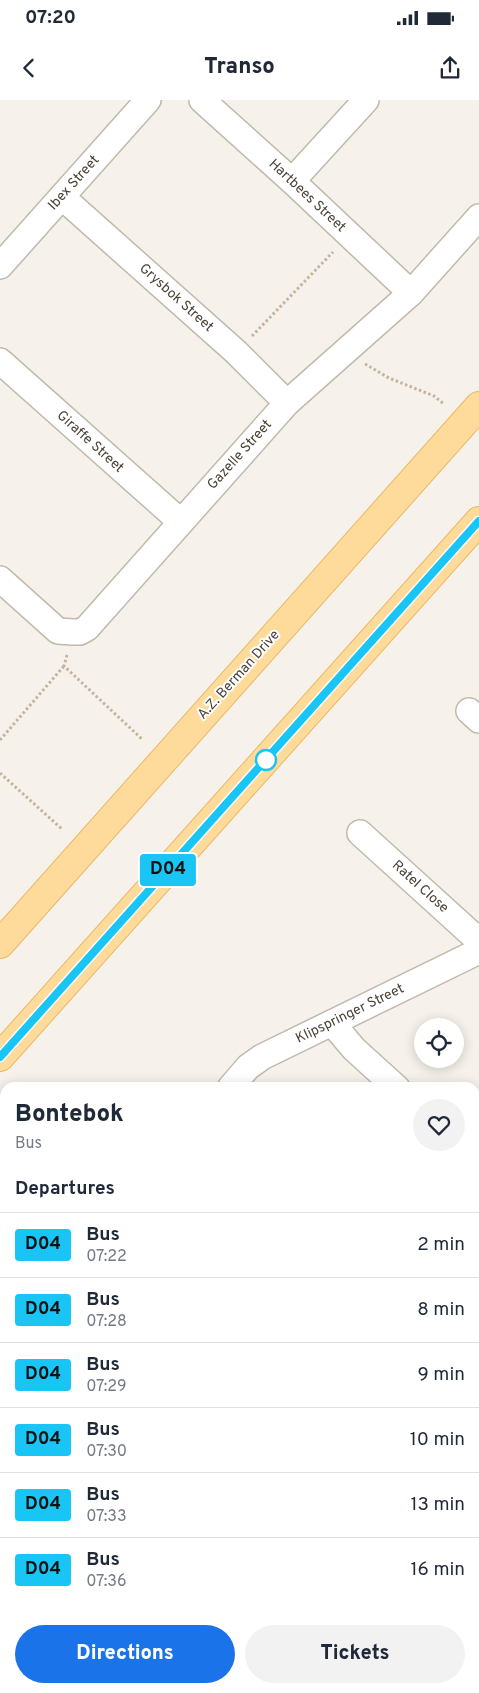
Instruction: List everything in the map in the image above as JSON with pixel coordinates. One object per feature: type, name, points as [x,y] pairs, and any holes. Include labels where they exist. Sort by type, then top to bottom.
[{"type":"main road","name":"A.Z. Berman Drive","points":[[0,944],[479,406]]},
{"type":"main road","points":[[0,1057],[479,521]]},
{"type":"street","name":"Ibex Street","points":[[0,266],[148,100]]},
{"type":"street","name":"Hartbees Street","points":[[202,100],[292,181],[411,293]]},
{"type":"street","points":[[292,181],[366,100]]},
{"type":"street","name":"Grysbok Street","points":[[62,197],[236,352],[286,403]]},
{"type":"street","name":"Gazelle Street","points":[[73,632],[80,632],[87,628],[286,403],[411,293],[479,217]]},
{"type":"street","name":"Giraffe Street","points":[[0,361],[180,522]]},
{"type":"street","points":[[0,579],[58,631],[73,632]]},
{"type":"street","name":"Ratel Close","points":[[360,833],[479,941]]},
{"type":"street","name":"Klipspringer Street","points":[[235,1082],[248,1067],[262,1056],[479,951]]},
{"type":"street","points":[[332,1023],[354,1049],[390,1082]]},
{"type":"path","points":[[236,352],[350,235]]},
{"type":"path","points":[[347,349],[357,359],[389,378],[434,396],[444,404]]},
{"type":"path","points":[[0,740],[64,666],[73,632]]},
{"type":"path","points":[[64,666],[143,740]]},
{"type":"path","points":[[0,773],[63,830]]},
{"type":"bus line","name":"D04","points":[[0,1057],[479,521]]}]
